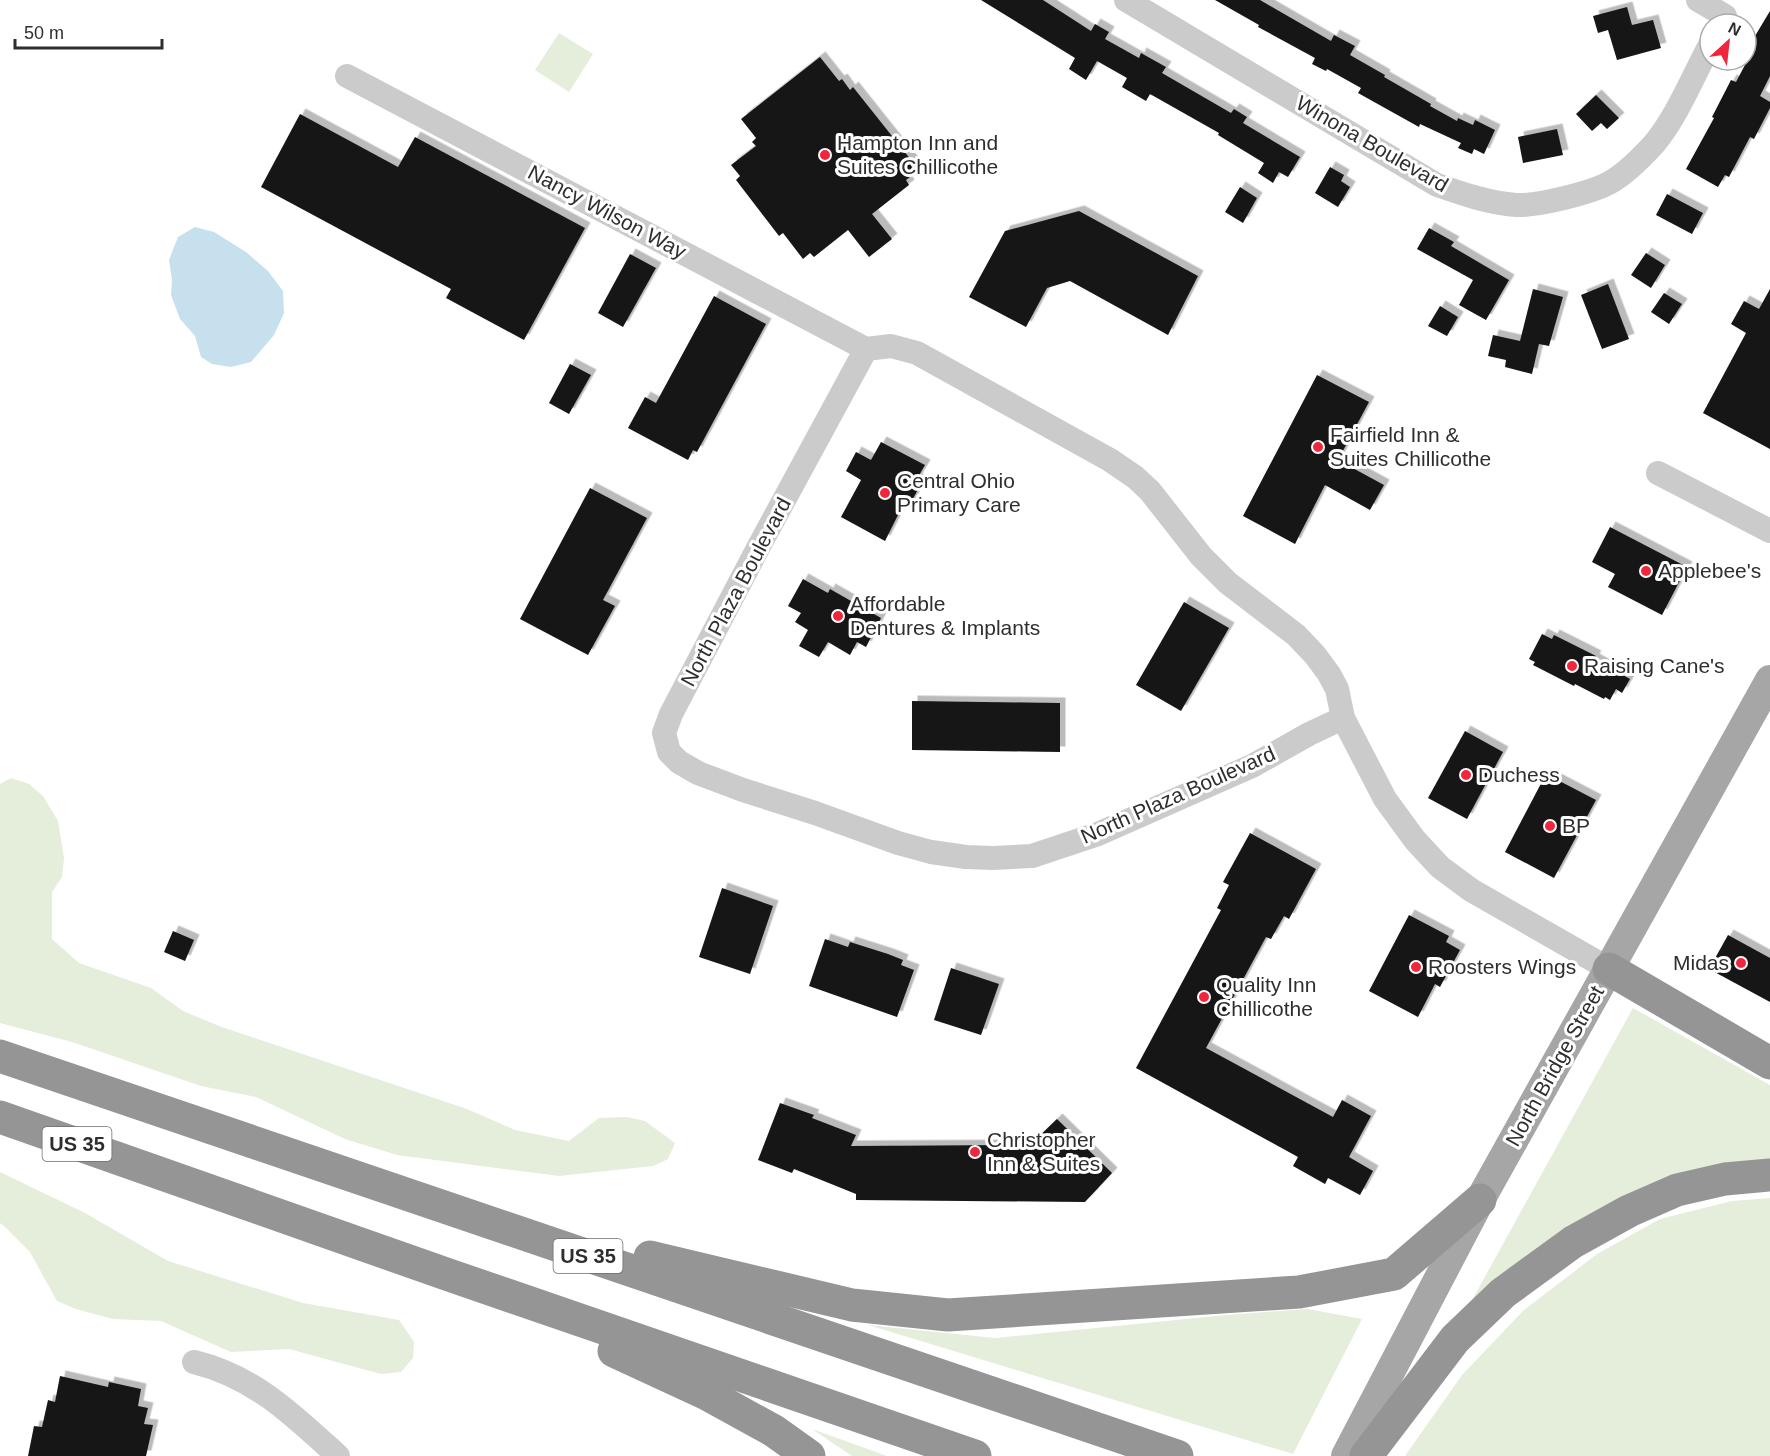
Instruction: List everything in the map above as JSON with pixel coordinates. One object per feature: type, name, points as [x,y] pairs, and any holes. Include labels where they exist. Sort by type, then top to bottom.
[{"type":"highway","points":[[1609,969],[1770,1063]]},
{"type":"highway","name":"US 35","points":[[0,1056],[1177,1456]]},
{"type":"highway","name":"US 35","points":[[0,1117],[975,1456]]},
{"type":"highway","points":[[1366,1456],[1455,1339],[1503,1293],[1573,1242],[1629,1211],[1677,1190],[1725,1179],[1770,1175]]},
{"type":"highway","points":[[416,1198],[718,1274],[852,1305],[948,1315],[1299,1292],[1394,1274],[1479,1200]]},
{"type":"highway","points":[[449,1275],[707,1394],[774,1431],[809,1456]]},
{"type":"main road","name":"North Bridge Street","points":[[1346,1456],[1479,1200],[1770,680]]},
{"type":"street","name":"Winona Boulevard","points":[[1126,0],[1437,185],[1466,195],[1518,205],[1551,201],[1610,183],[1655,143],[1673,116],[1698,68]]},
{"type":"street","points":[[1698,0],[1726,12]]},
{"type":"street","name":"Nancy Wilson Way","points":[[347,76],[866,349]]},
{"type":"street","points":[[866,349],[891,346],[917,353],[1110,460],[1135,477],[1150,491],[1201,556],[1228,583],[1296,635],[1315,655],[1337,690],[1343,718],[1385,799],[1414,840],[1440,867],[1471,890],[1609,969]]},
{"type":"street","name":"North Plaza Boulevard","points":[[866,349],[671,714],[664,733],[669,752],[679,762],[698,773],[743,790],[931,852],[993,858],[1032,856],[1098,834],[1252,766],[1343,718]]},
{"type":"street","points":[[1658,473],[1770,531]]},
{"type":"street","points":[[194,1362],[229,1373],[272,1398],[338,1456]]},
{"type":"green space","points":[[559,33],[593,54],[569,92],[535,70]]},
{"type":"green space","points":[[11,778],[29,784],[43,796],[58,821],[64,858],[62,877],[52,892],[52,939],[79,963],[151,988],[183,1011],[219,1026],[467,1109],[515,1130],[569,1141],[599,1118],[627,1117],[645,1121],[675,1143],[668,1159],[653,1166],[559,1176],[397,1155],[345,1139],[256,1097],[201,1086],[72,1042],[0,1023],[0,784]]},
{"type":"green space","points":[[1633,1008],[1770,1085],[1770,1166],[1744,1165],[1465,1313]]},
{"type":"green space","points":[[0,1172],[85,1213],[168,1261],[303,1303],[399,1320],[414,1342],[413,1358],[401,1372],[381,1374],[289,1349],[231,1352],[161,1321],[113,1319],[76,1309],[57,1301],[30,1252],[0,1223]]},
{"type":"green space","points":[[1770,1198],[1770,1456],[1405,1456],[1462,1375],[1524,1310],[1597,1254],[1660,1219],[1732,1201]]},
{"type":"green space","points":[[1307,1309],[1362,1319],[1293,1454],[868,1325],[995,1338]]},
{"type":"green space","points":[[812,1429],[887,1456],[852,1456]]},
{"type":"water","points":[[195,227],[214,232],[246,252],[268,271],[283,291],[284,313],[274,335],[251,362],[231,367],[212,364],[201,357],[195,336],[180,319],[171,295],[172,280],[169,260],[178,237]]},
{"type":"building","points":[[981,0],[1043,0],[1091,31],[1095,24],[1109,32],[1105,39],[1139,58],[1141,53],[1166,67],[1162,73],[1231,113],[1234,109],[1247,117],[1243,123],[1300,157],[1288,177],[1279,172],[1273,183],[1258,173],[1264,163],[1218,135],[1219,133],[1150,94],[1146,101],[1122,87],[1127,78],[1097,61],[1086,80],[1069,69],[1075,58]]},
{"type":"building","points":[[1215,0],[1260,0],[1331,41],[1334,35],[1355,46],[1350,55],[1431,104],[1430,106],[1457,121],[1458,118],[1473,125],[1475,120],[1495,130],[1484,154],[1474,149],[1472,154],[1458,148],[1461,143],[1420,124],[1419,127],[1358,93],[1361,88],[1327,69],[1326,71],[1312,64],[1315,58]]},
{"type":"building","points":[[1627,7],[1632,25],[1653,20],[1661,48],[1617,60],[1608,30],[1598,33],[1593,16]]},
{"type":"building","points":[[1770,11],[1770,76],[1760,96],[1770,102],[1770,108],[1754,139],[1750,137],[1729,177],[1725,175],[1718,187],[1686,169],[1714,118],[1712,117],[1731,80],[1736,82],[1741,72],[1758,72],[1758,31]]},
{"type":"building","name":"Hampton Inn and Suites Chillicothe","points":[[820,57],[839,81],[842,79],[850,90],[853,87],[919,170],[906,180],[909,185],[872,214],[892,239],[869,257],[848,230],[814,257],[810,253],[803,259],[783,233],[779,236],[736,180],[740,176],[731,165],[756,146],[752,142],[756,138],[741,119]]},
{"type":"building","points":[[1596,95],[1619,118],[1607,129],[1601,123],[1592,131],[1576,114]]},
{"type":"building","points":[[300,114],[398,167],[415,137],[585,228],[524,340],[446,298],[451,289],[261,187]]},
{"type":"building","points":[[1557,129],[1563,155],[1523,163],[1518,137]]},
{"type":"building","points":[[1330,167],[1344,175],[1341,181],[1350,187],[1338,207],[1315,193]]},
{"type":"building","points":[[1240,187],[1257,198],[1243,223],[1225,212]]},
{"type":"building","points":[[1667,194],[1703,213],[1692,234],[1656,215]]},
{"type":"building","points":[[1079,211],[1198,276],[1168,335],[1070,281],[1047,288],[1026,327],[969,297],[1005,231]]},
{"type":"building","points":[[1429,228],[1454,242],[1451,246],[1509,280],[1486,320],[1459,305],[1473,280],[1417,249]]},
{"type":"building","points":[[1646,253],[1665,265],[1651,288],[1631,275]]},
{"type":"building","points":[[630,254],[656,268],[623,327],[598,313]]},
{"type":"building","points":[[1608,284],[1629,339],[1602,349],[1581,295]]},
{"type":"building","points":[[1533,289],[1563,297],[1549,346],[1539,344],[1532,374],[1505,367],[1506,360],[1488,356],[1493,335],[1520,341]]},
{"type":"building","points":[[1770,289],[1770,449],[1703,413],[1746,333],[1731,324],[1744,301],[1759,309]]},
{"type":"building","points":[[1664,293],[1682,304],[1669,324],[1651,312]]},
{"type":"building","points":[[714,296],[766,324],[697,452],[693,450],[688,460],[628,428],[645,397],[656,403]]},
{"type":"building","points":[[1440,306],[1458,317],[1447,336],[1428,326]]},
{"type":"building","points":[[570,364],[591,375],[569,414],[549,403]]},
{"type":"building","points":[[1317,375],[1369,402],[1338,460],[1384,485],[1370,510],[1325,485],[1295,544],[1243,516]]},
{"type":"building","name":"Central Ohio Primary Care","points":[[881,442],[925,465],[917,479],[922,482],[909,506],[904,503],[885,541],[841,517],[861,480],[846,471],[856,452],[871,460]]},
{"type":"building","points":[[590,488],[647,518],[603,600],[615,606],[588,655],[520,619]]},
{"type":"building","name":"Applebee's","points":[[1610,527],[1687,567],[1662,615],[1608,587],[1615,574],[1592,562]]},
{"type":"building","name":"Affordable Dentures & Implants","points":[[803,579],[828,593],[830,589],[881,618],[866,647],[857,642],[850,655],[828,642],[819,657],[799,646],[808,630],[795,622],[801,613],[788,606]]},
{"type":"building","points":[[1184,602],[1229,628],[1181,711],[1136,685]]},
{"type":"building","name":"Raising Cane's","points":[[1542,634],[1552,639],[1554,635],[1596,656],[1594,659],[1630,679],[1622,693],[1616,689],[1610,700],[1605,697],[1604,699],[1533,665],[1535,662],[1529,659]]},
{"type":"building","points":[[912,701],[1060,703],[1060,752],[912,750]]},
{"type":"building","name":"Duchess","points":[[1465,731],[1503,752],[1467,819],[1428,798]]},
{"type":"building","name":"BP","points":[[1546,774],[1596,800],[1554,878],[1505,852]]},
{"type":"building","name":"Quality Inn Chillicothe","points":[[1250,833],[1316,869],[1289,919],[1284,916],[1271,939],[1266,937],[1206,1048],[1333,1117],[1342,1100],[1371,1116],[1349,1157],[1373,1171],[1360,1195],[1328,1178],[1325,1184],[1293,1166],[1298,1157],[1136,1068],[1221,910],[1217,908],[1229,885],[1223,882]]},
{"type":"building","points":[[722,888],[773,906],[750,974],[699,957]]},
{"type":"building","name":"Roosters Wings","points":[[1409,915],[1449,936],[1446,942],[1460,950],[1440,987],[1435,984],[1418,1017],[1369,991]]},
{"type":"building","points":[[173,931],[194,940],[185,961],[164,952]]},
{"type":"building","name":"Midas","points":[[1728,935],[1770,958],[1770,1002],[1709,969]]},
{"type":"building","points":[[825,939],[848,947],[850,942],[888,954],[903,960],[901,965],[914,970],[897,1017],[809,986]]},
{"type":"building","points":[[951,968],[999,984],[981,1035],[934,1020]]},
{"type":"building","name":"Christopher Inn & Suites","points":[[780,1103],[814,1115],[812,1118],[856,1135],[851,1146],[1030,1145],[1057,1119],[1112,1173],[1085,1202],[856,1200],[856,1194],[794,1169],[792,1173],[758,1160]]},
{"type":"building","points":[[60,1376],[108,1387],[109,1382],[141,1389],[138,1406],[148,1408],[144,1424],[153,1425],[146,1456],[28,1456],[34,1426],[42,1427],[48,1400],[55,1402]]},
{"type":"place","name":"Hampton Inn and Suites Chillicothe","points":[[825,155]]},
{"type":"place","name":"Fairfield Inn & Suites Chillicothe","points":[[1318,447]]},
{"type":"place","name":"Central Ohio Primary Care","points":[[885,493]]},
{"type":"place","name":"Applebee's","points":[[1646,571]]},
{"type":"place","name":"Affordable Dentures & Implants","points":[[838,616]]},
{"type":"place","name":"Raising Cane's","points":[[1572,666]]},
{"type":"place","name":"Duchess","points":[[1466,775]]},
{"type":"place","name":"BP","points":[[1550,826]]},
{"type":"place","name":"Midas","points":[[1741,963]]},
{"type":"place","name":"Roosters Wings","points":[[1416,967]]},
{"type":"place","name":"Quality Inn Chillicothe","points":[[1204,997]]},
{"type":"place","name":"Christopher Inn & Suites","points":[[975,1152]]}]
